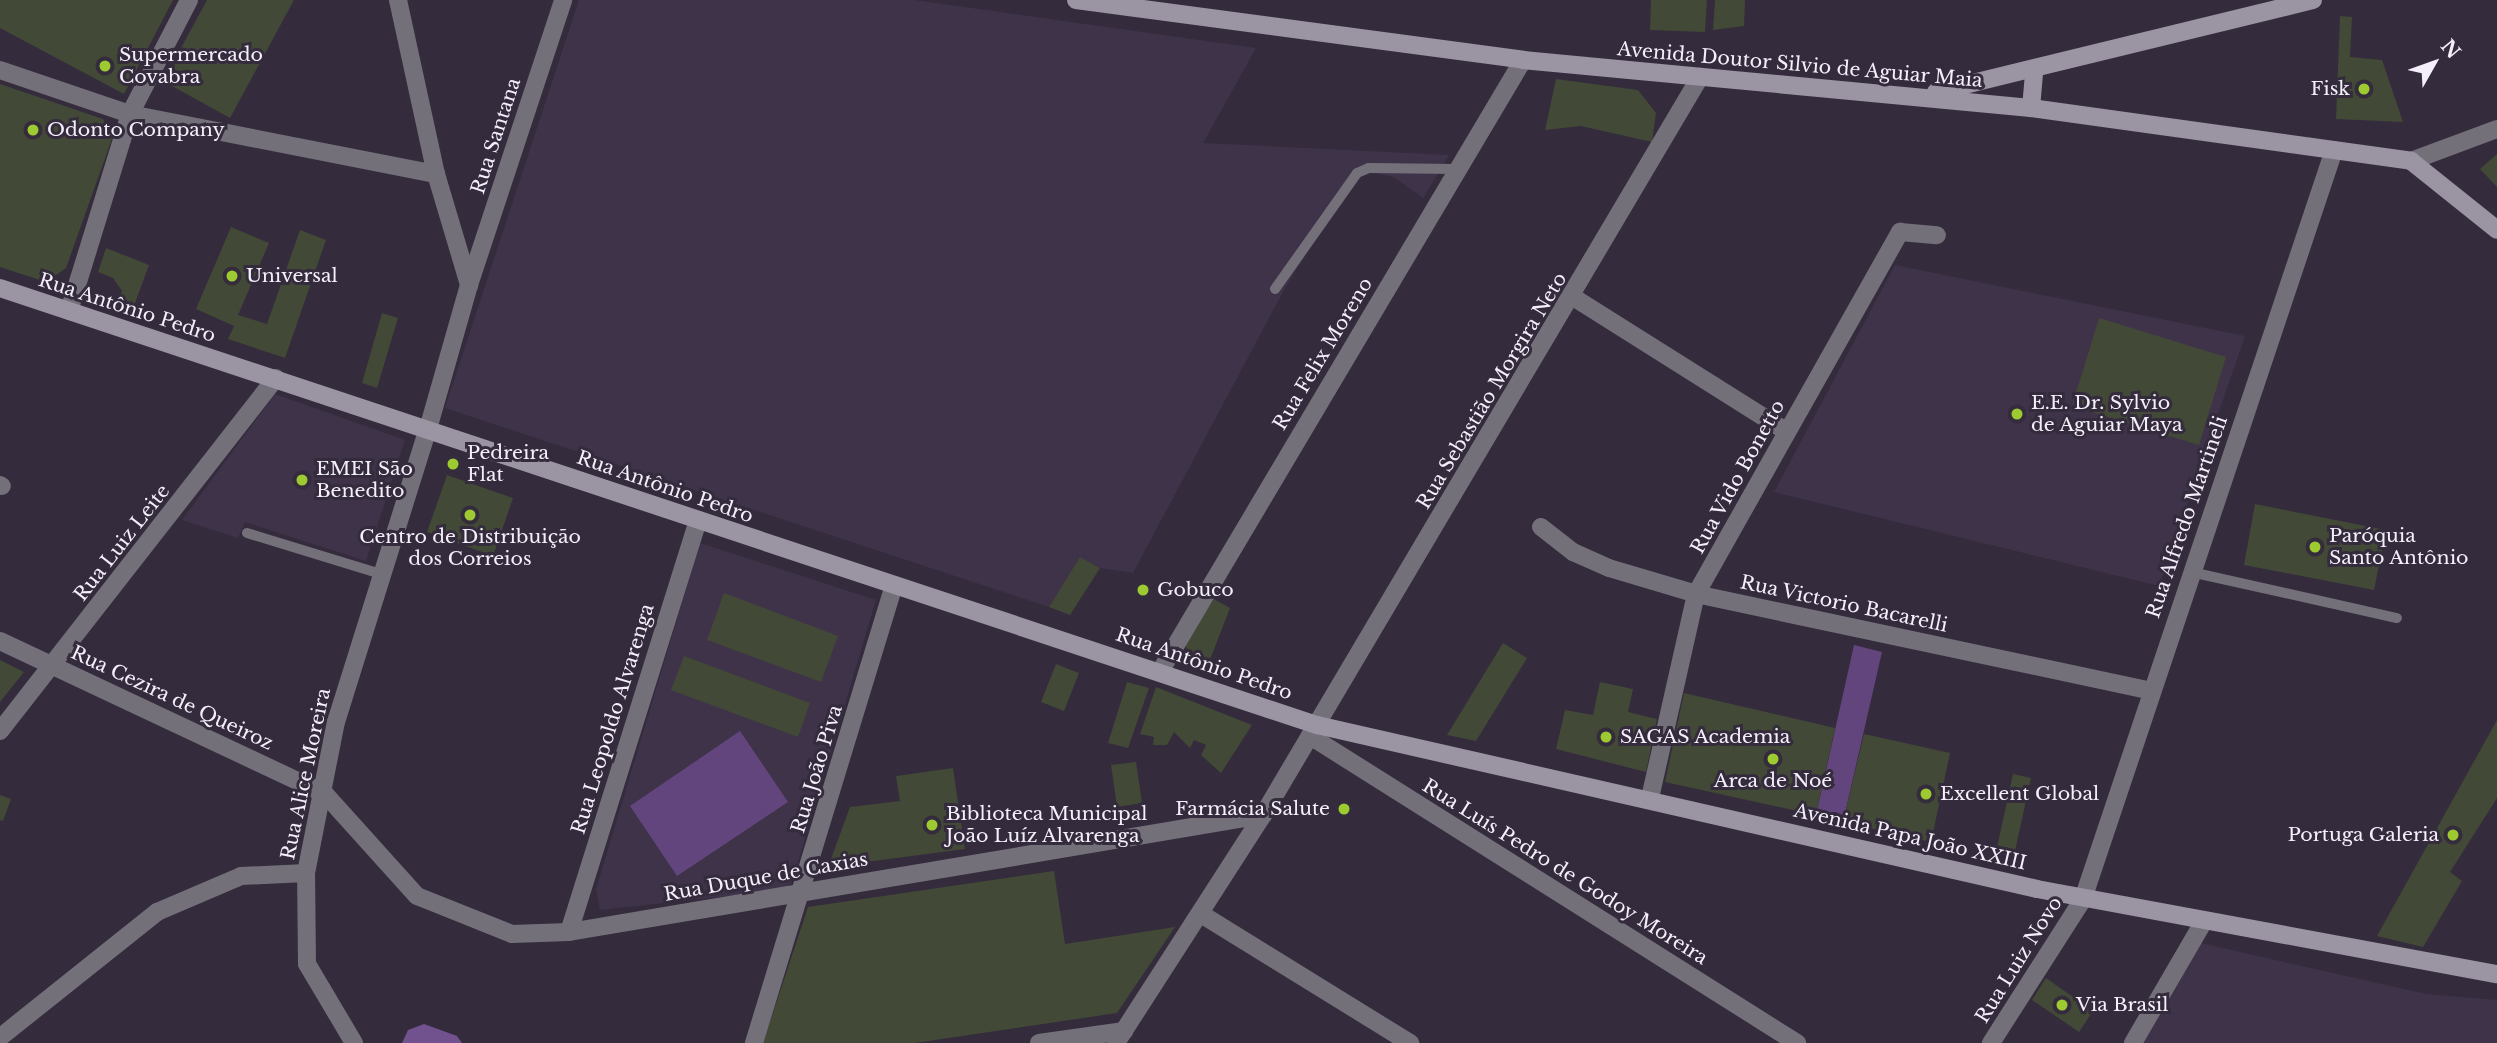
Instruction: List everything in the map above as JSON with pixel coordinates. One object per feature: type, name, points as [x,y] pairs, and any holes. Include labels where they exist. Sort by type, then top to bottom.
[{"type":"main road","name":"Avenida Doutor Silvio de Aguiar Maia","points":[[1076,0],[1523,60],[2031,108],[2411,161]]},
{"type":"main road","points":[[1921,96],[2313,0]]},
{"type":"main road","points":[[2031,108],[2034,70]]},
{"type":"main road","points":[[2411,161],[2497,230]]},
{"type":"main road","name":"Rua Antônio Pedro","points":[[0,288],[894,586],[1161,670],[1314,730]]},
{"type":"main road","name":"Avenida Papa João XXIII","points":[[1314,730],[1650,798],[2082,899],[2497,974]]},
{"type":"street","points":[[69,311],[130,114],[190,0]]},
{"type":"street","points":[[398,0],[436,174],[468,285]]},
{"type":"street","name":"Rua Santana","points":[[428,429],[468,285],[564,0]]},
{"type":"street","name":"Rua Felix Moreno","points":[[1161,670],[1523,60]]},
{"type":"street","points":[[0,70],[130,114],[436,174]]},
{"type":"street","name":"Rua Sebastião Morgira Neto","points":[[1120,1037],[1263,815],[1573,297],[1700,77]]},
{"type":"street","points":[[2411,161],[2497,128]]},
{"type":"street","name":"Rua Alfredo Martineli","points":[[2082,899],[2334,150]]},
{"type":"street","name":"Rua Vido Bonetto","points":[[1650,798],[1696,594],[1900,232],[1937,235]]},
{"type":"street","points":[[1573,297],[1787,432]]},
{"type":"street","name":"Rua Luiz Leite","points":[[0,731],[54,666],[276,379]]},
{"type":"street","name":"Rua Alice Moreira","points":[[354,1043],[307,964],[306,873],[325,794],[336,722],[428,429]]},
{"type":"street","name":"Rua Leopoldo Alvarenga","points":[[569,932],[698,520]]},
{"type":"street","name":"Rua Victorio Bacarelli","points":[[1541,527],[1573,552],[1609,568],[1696,594],[2151,691]]},
{"type":"street","name":"Rua João Piva","points":[[754,1043],[894,586]]},
{"type":"street","name":"Rua Cezira de Queiroz","points":[[0,641],[325,794]]},
{"type":"street","name":"Rua Luís Pedro de Godoy Moreira","points":[[1314,730],[1797,1043]]},
{"type":"street","name":"Rua Duque de Caxias","points":[[325,794],[417,896],[512,934],[569,932],[1263,815]]},
{"type":"street","points":[[3,1035],[157,912],[241,876],[306,873]]},
{"type":"street","name":"Rua Luiz Novo","points":[[1991,1043],[2082,899]]},
{"type":"street","points":[[1201,914],[1410,1043]]},
{"type":"street","points":[[2133,1043],[2204,922]]},
{"type":"street","points":[[1039,1043],[1120,1037]]},
{"type":"lane","points":[[1275,289],[1357,173],[1369,168],[1456,169]]},
{"type":"lane","points":[[247,533],[381,574]]},
{"type":"lane","points":[[2191,572],[2397,618]]},
{"type":"shaded area","points":[[579,0],[914,0],[1256,48],[1203,143],[1449,155],[1423,198],[1394,177],[1370,172],[1350,184],[1285,288],[1133,573],[1100,568],[1080,558],[1049,607],[445,408]]},
{"type":"shaded area","name":"E.E. Dr. Sylvio de Aguiar Maya","points":[[1895,265],[2245,336],[2159,586],[1774,492]]},
{"type":"shaded area","name":"EMEI São Benedito","points":[[275,394],[405,440],[366,561],[245,522],[238,538],[182,520]]},
{"type":"shaded area","points":[[700,543],[876,600],[792,882],[782,890],[600,910],[596,889]]},
{"type":"shaded area","points":[[1854,645],[1882,652],[1843,822],[1816,815]]},
{"type":"shaded area","points":[[740,731],[788,802],[677,876],[630,806]]},
{"type":"shaded area","points":[[2200,943],[2426,994],[2497,1000],[2497,1043],[2142,1043]]},
{"type":"shaded area","points":[[424,1024],[457,1036],[462,1043],[402,1043],[408,1030]]},
{"type":"building","name":"Supermercado Covabra","points":[[0,0],[173,0],[124,94],[0,28]]},
{"type":"building","points":[[207,0],[294,0],[230,118],[163,81]]},
{"type":"building","points":[[1651,0],[1707,0],[1705,32],[1650,30]]},
{"type":"building","points":[[1715,0],[1745,0],[1744,26],[1713,30]]},
{"type":"building","name":"Fisk","points":[[2340,16],[2352,17],[2350,57],[2382,60],[2403,122],[2336,119]]},
{"type":"building","points":[[1556,79],[1638,90],[1656,113],[1652,142],[1581,126],[1545,130]]},
{"type":"building","points":[[0,84],[103,119],[113,136],[66,268],[46,282],[0,267]]},
{"type":"building","points":[[2497,154],[2497,187],[2480,169]]},
{"type":"building","points":[[231,227],[269,243],[238,315],[267,324],[300,230],[326,240],[285,358],[228,339],[234,326],[196,309]]},
{"type":"building","points":[[106,248],[149,265],[131,314],[115,308],[122,291],[113,278],[98,272]]},
{"type":"building","points":[[382,313],[398,318],[377,388],[362,383]]},
{"type":"building","points":[[2099,318],[2226,357],[2199,445],[2072,406]]},
{"type":"building","name":"Centro de Distribuição dos Correios","points":[[447,475],[513,498],[493,556],[427,532]]},
{"type":"building","name":"Paróquia Santo Antônio","points":[[2255,504],[2386,530],[2374,590],[2244,565]]},
{"type":"building","points":[[1080,557],[1100,568],[1070,615],[1049,607]]},
{"type":"building","points":[[724,593],[838,636],[821,682],[707,640]]},
{"type":"building","points":[[1214,599],[1230,608],[1208,665],[1188,655],[1185,643]]},
{"type":"building","points":[[1503,643],[1527,658],[1476,741],[1447,735]]},
{"type":"building","points":[[684,656],[810,703],[798,737],[671,690]]},
{"type":"building","points":[[0,660],[24,672],[0,702]]},
{"type":"building","points":[[1056,664],[1079,673],[1064,711],[1041,702]]},
{"type":"building","points":[[1127,682],[1149,688],[1128,748],[1108,743]]},
{"type":"building","points":[[1600,682],[1633,689],[1628,712],[1657,719],[1646,772],[1556,749],[1565,710],[1593,715]]},
{"type":"building","points":[[1156,687],[1252,725],[1221,773],[1201,755],[1206,745],[1194,740],[1190,748],[1174,732],[1167,745],[1153,745],[1154,737],[1140,734]]},
{"type":"building","points":[[1684,693],[1835,728],[1816,815],[1665,782]]},
{"type":"building","name":"Portuga Galeria","points":[[2497,720],[2497,798],[2450,872],[2462,881],[2423,947],[2377,936]]},
{"type":"building","points":[[1864,734],[1950,753],[1931,842],[1843,822]]},
{"type":"building","points":[[1136,762],[1142,803],[1117,807],[1111,765]]},
{"type":"building","points":[[953,768],[965,849],[828,867],[850,807],[900,801],[896,776]]},
{"type":"building","points":[[2013,774],[2031,778],[2015,851],[1997,847]]},
{"type":"building","points":[[0,795],[11,799],[3,821],[0,820]]},
{"type":"building","points":[[1054,871],[1065,944],[1175,927],[1117,1013],[915,1043],[763,1043],[808,907]]},
{"type":"building","name":"Via Brasil","points":[[2046,978],[2093,1011],[2079,1032],[2032,1000]]},
{"type":"place","name":"Supermercado Covabra","points":[[105,66]]},
{"type":"place","name":"Fisk","points":[[2364,89]]},
{"type":"place","name":"Odonto Company","points":[[33,130]]},
{"type":"place","name":"Universal","points":[[232,276]]},
{"type":"place","name":"E.E. Dr. Sylvio de Aguiar Maya","points":[[2017,414]]},
{"type":"place","name":"Pedreira Flat","points":[[453,464]]},
{"type":"place","name":"EMEI São Benedito","points":[[302,480]]},
{"type":"place","name":"Centro de Distribuição dos Correios","points":[[470,515]]},
{"type":"place","name":"Paróquia Santo Antônio","points":[[2315,547]]},
{"type":"place","name":"Gobuco","points":[[1143,590]]},
{"type":"place","name":"SAGAS Academia","points":[[1606,737]]},
{"type":"place","name":"Arca de Noé","points":[[1773,759]]},
{"type":"place","name":"Excellent Global","points":[[1926,794]]},
{"type":"place","name":"Farmácia Salute","points":[[1344,809]]},
{"type":"place","name":"Biblioteca Municipal João Luíz Alvarenga","points":[[932,825]]},
{"type":"place","name":"Portuga Galeria","points":[[2453,835]]},
{"type":"place","name":"Via Brasil","points":[[2062,1005]]}]
